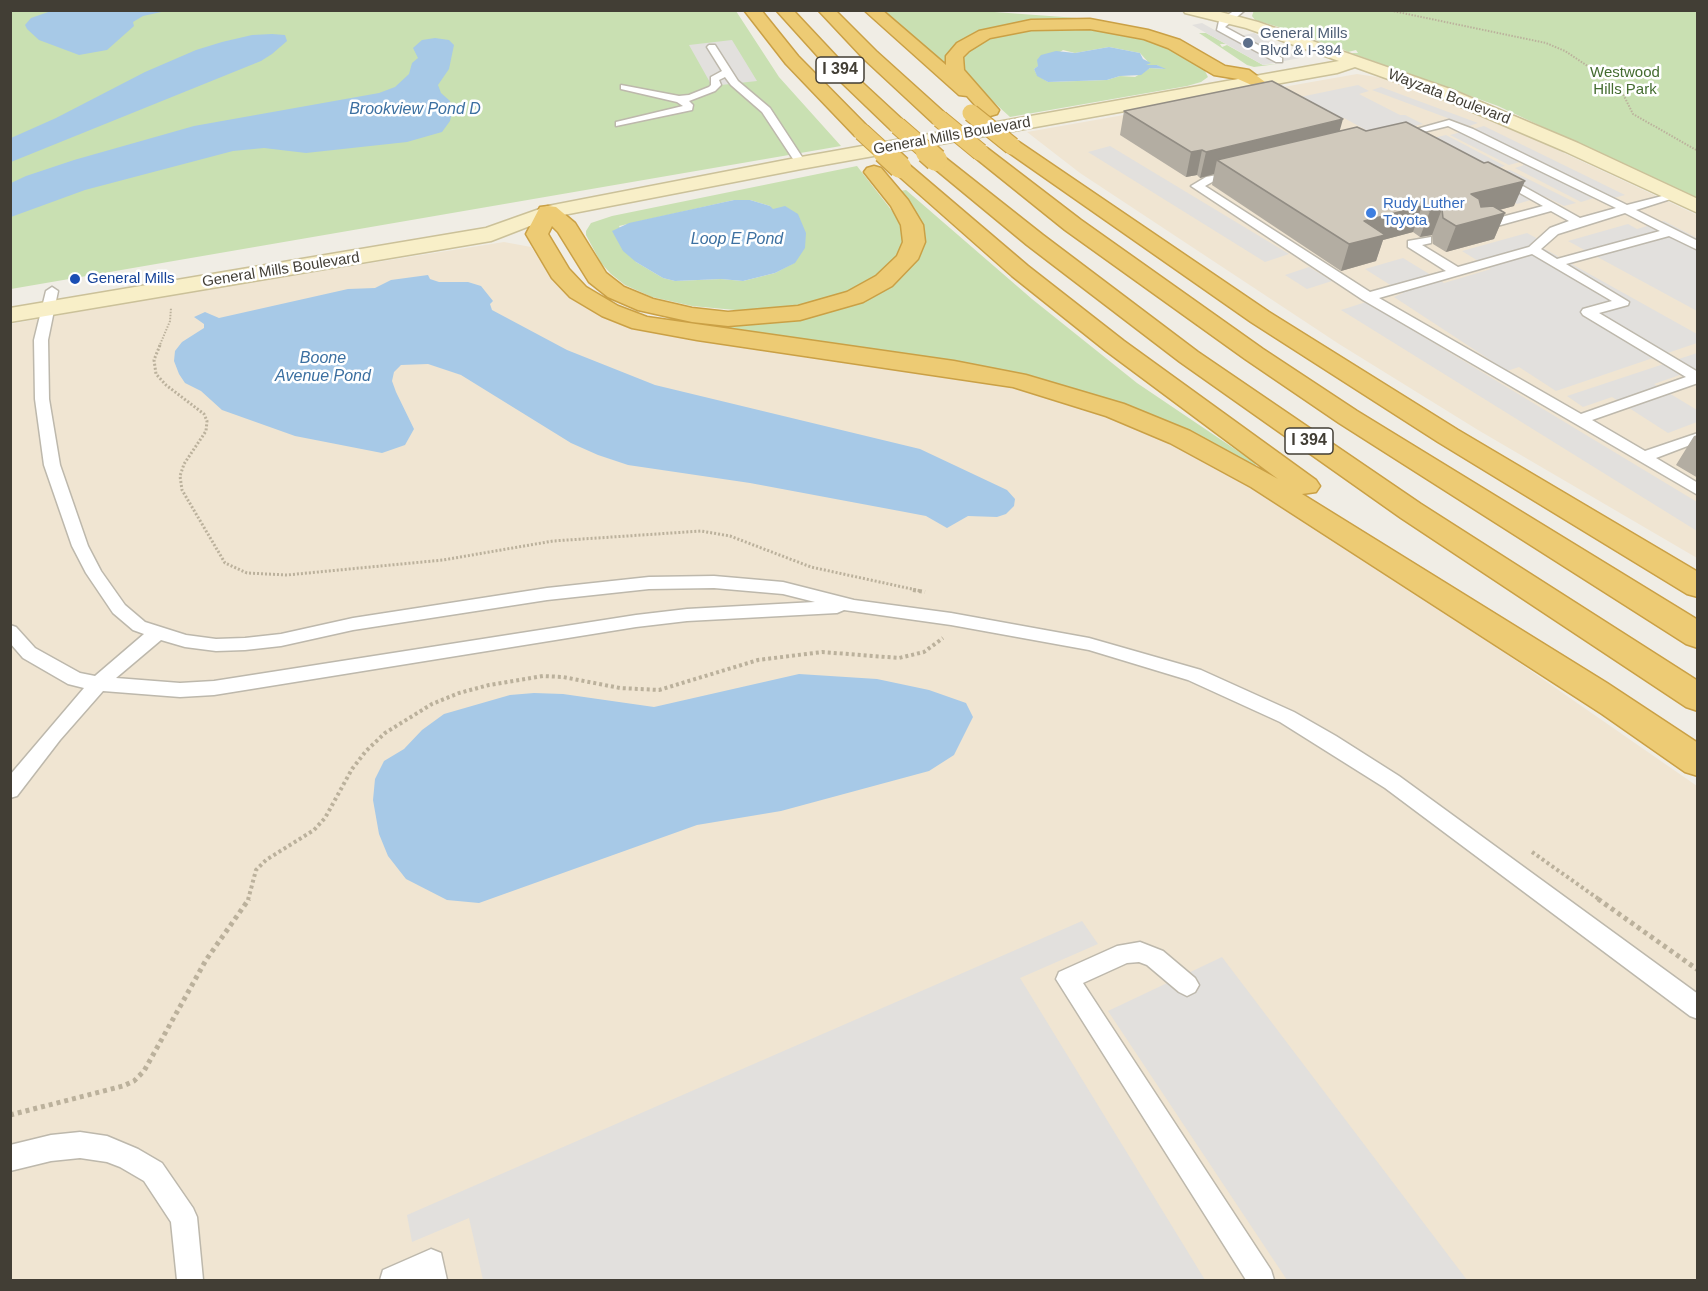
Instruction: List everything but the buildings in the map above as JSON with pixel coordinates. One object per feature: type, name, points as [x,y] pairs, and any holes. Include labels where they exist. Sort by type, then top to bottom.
[{"type":"highway","points":[[752,10],[792,60],[821,108],[853,134],[887,169],[1115,346],[1332,505],[1698,762]]},
{"type":"highway","name":"I 394","points":[[784,10],[869,100],[936,160],[1044,247],[1190,357],[1411,511],[1698,698]]},
{"type":"highway","name":"I 394","points":[[826,10],[870,55],[940,119],[1074,225],[1282,373],[1561,552],[1698,636]]},
{"type":"highway","points":[[856,10],[935,84],[971,113],[1020,145],[1106,211],[1260,317],[1448,436],[1698,586]]},
{"type":"highway","points":[[872,10],[940,72],[990,110]]},
{"type":"highway","points":[[1098,10],[1127,14]]},
{"type":"highway","points":[[1011,12],[1133,21],[1180,36],[1245,73]]},
{"type":"highway","points":[[1020,145],[954,67],[955,56],[975,39],[995,31],[1018,26],[1081,24],[1125,29],[1174,44],[1220,71],[1245,73]]},
{"type":"highway","points":[[887,169],[900,204],[912,225],[914,242],[907,259],[884,281],[855,297],[824,307],[770,317],[742,319],[692,315],[633,300],[616,292],[597,277],[567,228],[548,212],[537,234],[560,273],[578,292],[610,311],[663,328],[987,374],[1048,388],[1115,410],[1180,437],[1224,460],[1614,705]]},
{"type":"street","name":"Wayzata Boulevard","points":[[1191,10],[1236,15],[1488,111],[1698,207]]},
{"type":"street","name":"General Mills Boulevard","points":[[10,298],[50,300],[491,234],[548,212],[1245,73],[1337,68],[1356,61]]},
{"type":"street","name":"General Mills Boulevard","points":[[451,219],[506,212],[548,212]]},
{"type":"street","name":"General Mills Boulevard","points":[[10,315],[50,300],[406,227]]},
{"type":"lane","points":[[1236,15],[1222,23],[1220,28],[1279,60]]},
{"type":"lane","points":[[712,47],[734,83],[766,110],[801,163]]},
{"type":"lane","points":[[624,87],[679,99],[695,98],[712,89],[716,85],[714,79],[727,72]]},
{"type":"lane","points":[[620,124],[688,108],[688,105],[679,99]]},
{"type":"lane","points":[[1432,143],[1406,133],[1449,123],[1698,246]]},
{"type":"lane","points":[[1484,170],[1579,222]]},
{"type":"lane","points":[[1243,171],[1210,179],[1197,186],[1368,297],[1698,490]]},
{"type":"lane","points":[[1368,297],[1533,250],[1554,231],[1674,196]]},
{"type":"lane","points":[[1475,228],[1553,207]]},
{"type":"lane","points":[[1556,263],[1670,232]]},
{"type":"lane","points":[[1426,240],[1412,244],[1457,272]]},
{"type":"lane","points":[[1533,250],[1623,302],[1588,312],[1697,378]]},
{"type":"lane","points":[[50,300],[41,340],[42,399],[52,465],[80,546],[106,594],[139,626],[185,641],[216,645],[245,644],[281,640],[353,624],[547,594],[649,583],[714,582],[783,588],[854,606],[951,619],[1089,644],[1194,675],[1287,717],[1392,782],[1698,1008]]},
{"type":"lane","points":[[1580,419],[1697,378]]},
{"type":"lane","points":[[1680,384],[1698,394]]},
{"type":"lane","points":[[1644,457],[1698,437]]},
{"type":"lane","points":[[10,631],[29,653],[75,679],[98,684],[180,690],[214,688],[636,621],[687,615],[854,606]]},
{"type":"lane","points":[[10,790],[53,735],[98,684],[158,633]]},
{"type":"lane","points":[[1187,985],[1155,958],[1140,952],[1125,953],[1067,979],[1260,1281]]},
{"type":"lane","points":[[10,1158],[51,1148],[80,1145],[106,1149],[129,1158],[153,1172],[184,1217],[189,1244],[190,1281]]},
{"type":"lane","points":[[393,1281],[431,1263],[434,1281]]},
{"type":"path","points":[[1388,10],[1546,43],[1565,51],[1604,77],[1623,94],[1633,114],[1698,151]]},
{"type":"path","points":[[10,1115],[114,1089],[134,1081],[144,1071],[206,960],[249,897],[256,870],[266,860],[314,830],[326,818],[352,769],[372,745],[405,719],[432,704],[459,693],[489,685],[543,676],[563,677],[620,688],[659,690],[758,660],[792,655],[841,653],[899,658],[935,646],[943,638],[951,619]]},
{"type":"shaded area","name":"General Mills Blvd & I-394","points":[[1202,23],[1229,38],[1254,33],[1300,58],[1263,65],[1192,25]]},
{"type":"shaded area","points":[[732,40],[757,81],[712,86],[689,45]]},
{"type":"shaded area","points":[[1357,74],[1390,79],[1478,113],[1697,215],[1697,558],[1478,430],[1339,344],[1080,173],[1027,132]]},
{"type":"shaded area","points":[[1358,85],[1369,91],[1359,94],[1423,124],[1375,135],[1344,118],[1339,119],[1300,97]]},
{"type":"shaded area","points":[[1381,87],[1478,123],[1469,126],[1372,90]]},
{"type":"shaded area","points":[[1484,126],[1625,195],[1614,198],[1607,194],[1581,202],[1515,168],[1524,165],[1520,162],[1509,165],[1450,135]]},
{"type":"shaded area","points":[[1446,135],[1505,166],[1493,169],[1433,138]]},
{"type":"shaded area","points":[[1110,146],[1289,254],[1265,262],[1088,152]]},
{"type":"shaded area","points":[[1510,170],[1576,203],[1564,206],[1544,196],[1517,204],[1489,189],[1499,172]]},
{"type":"shaded area","points":[[1664,221],[1697,238],[1697,311],[1568,241],[1628,224],[1637,229]]},
{"type":"shaded area","points":[[1527,233],[1540,240],[1534,243],[1697,334],[1697,343],[1556,391],[1519,367],[1507,371],[1394,297],[1403,293],[1365,269],[1403,258],[1444,283],[1491,269],[1462,251]]},
{"type":"shaded area","points":[[504,242],[531,247],[551,276],[569,295],[593,311],[986,379],[1112,415],[1216,464],[1401,581],[1697,786],[1697,1280],[11,1280],[11,324],[175,294]]},
{"type":"shaded area","points":[[1309,267],[1332,281],[1307,289],[1285,275]]},
{"type":"shaded area","points":[[1366,302],[1697,502],[1697,531],[1341,310]]},
{"type":"shaded area","points":[[1697,353],[1697,375],[1691,371],[1654,384],[1697,410],[1697,422],[1668,433],[1612,397],[1583,407],[1567,396]]},
{"type":"shaded area","points":[[1082,921],[1098,944],[1020,978],[1205,1280],[483,1280],[469,1218],[412,1242],[407,1215]]},
{"type":"shaded area","points":[[1222,957],[1467,1280],[1287,1280],[1108,1011]]},
{"type":"green space","points":[[967,10],[1077,18],[1077,20],[1013,23],[972,35],[952,48],[945,60],[945,68],[877,11]]},
{"type":"green space","name":"Westwood Hills Park","points":[[1254,10],[1697,11],[1697,199],[1498,106],[1351,53],[1358,53],[1356,50],[1348,52],[1331,43],[1322,43],[1309,36],[1255,20],[1252,16]]},
{"type":"green space","points":[[11,11],[736,11],[779,77],[841,146],[11,289]]},
{"type":"green space","points":[[1078,27],[1134,35],[1169,47],[1204,69],[1208,77],[1201,82],[1187,86],[1010,117],[962,73],[960,56],[968,46],[1007,31]],"holes":[[[1109,47],[1140,53],[1149,63],[1144,64],[1157,65],[1164,69],[1150,68],[1135,77],[1120,76],[1107,80],[1048,82],[1037,75],[1034,69],[1063,50],[1075,53]]]},
{"type":"green space","points":[[1199,33],[1206,33],[1226,44],[1220,44],[1222,47],[1227,45],[1263,65],[1277,64],[1254,67],[1247,65]]},
{"type":"green space","points":[[857,166],[903,225],[905,238],[899,256],[876,278],[848,294],[797,307],[746,311],[692,306],[652,297],[625,285],[601,263],[586,235],[591,223],[612,216]],"holes":[[[734,200],[750,200],[770,206],[794,263],[775,273],[743,281],[721,279],[675,281],[663,278],[636,262],[619,226]]]},
{"type":"green space","points":[[906,190],[1032,299],[1137,383],[1257,464],[1249,468],[1119,405],[685,326],[687,322],[756,324],[801,319],[849,305],[883,289],[920,221],[900,191]]},
{"type":"water","points":[[54,10],[166,11],[143,16],[133,22],[134,26],[107,50],[79,55],[39,40],[27,29],[25,25],[31,18]]},
{"type":"water","points":[[252,35],[285,35],[287,41],[261,61],[11,162],[11,138],[56,118],[145,72],[196,50],[222,42]]},
{"type":"water","name":"Brookview Pond D","points":[[435,38],[449,40],[454,45],[449,69],[438,85],[441,93],[450,101],[452,112],[450,121],[442,132],[407,142],[306,153],[264,148],[233,151],[85,190],[11,217],[11,183],[26,176],[194,126],[379,93],[395,87],[409,74],[412,63],[418,58],[413,48],[422,40]]},
{"type":"water","points":[[1109,47],[1140,53],[1143,59],[1151,63],[1146,65],[1157,65],[1166,69],[1150,68],[1141,75],[1120,76],[1107,80],[1048,82],[1037,76],[1034,69],[1038,66],[1037,60],[1041,55],[1056,51],[1075,53]]},
{"type":"water","name":"Loop E Pond","points":[[734,200],[750,200],[773,209],[785,206],[798,214],[806,233],[805,248],[795,263],[775,273],[743,281],[721,279],[675,281],[663,278],[636,262],[623,251],[612,231],[629,223]]},
{"type":"water","name":"Boone Avenue Pond","points":[[428,275],[430,279],[439,282],[468,282],[481,286],[493,301],[490,304],[492,310],[567,350],[655,385],[920,449],[1007,490],[1015,499],[1014,506],[1006,514],[997,517],[968,516],[947,528],[926,516],[750,483],[628,465],[571,443],[461,375],[428,364],[401,365],[394,372],[392,381],[414,429],[405,445],[382,453],[295,436],[222,410],[201,391],[185,383],[174,361],[175,351],[182,342],[204,328],[204,324],[194,317],[205,312],[219,318],[348,289],[375,288],[391,280]]},
{"type":"water","points":[[799,674],[877,679],[929,690],[966,703],[973,717],[954,755],[929,771],[781,811],[697,825],[479,903],[447,900],[406,879],[388,856],[379,834],[373,800],[375,779],[384,761],[404,749],[422,730],[444,714],[510,695],[534,693],[563,694],[654,707]]},
{"type":"place","name":"General Mills Blvd & I-394","points":[[1248,43]]},
{"type":"place","name":"Rudy Luther Toyota","points":[[1371,213]]},
{"type":"place","name":"General Mills","points":[[75,279]]}]
